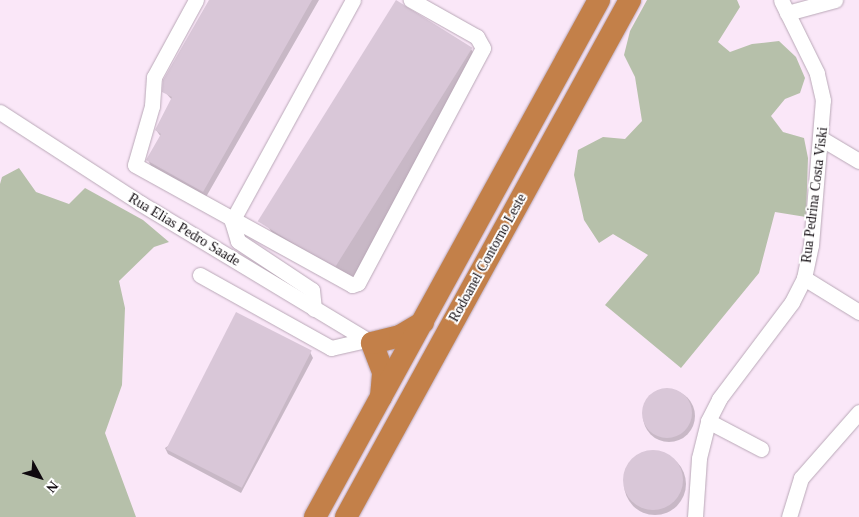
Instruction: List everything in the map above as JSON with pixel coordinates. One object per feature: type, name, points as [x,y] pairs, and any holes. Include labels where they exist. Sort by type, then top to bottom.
[{"type":"highway","name":"Rodoanel Contorno Leste","points":[[315,517],[381,400],[599,0]]},
{"type":"highway","name":"Rodoanel Contorno Leste","points":[[346,517],[630,0]]},
{"type":"highway","points":[[381,400],[383,372],[369,341],[400,336],[424,321]]},
{"type":"street","points":[[196,0],[154,77],[152,106],[135,165],[343,282],[358,283],[483,48],[477,37],[411,0]]},
{"type":"street","points":[[314,309],[312,290],[238,241],[232,221],[353,0]]},
{"type":"street","points":[[784,6],[835,0]]},
{"type":"street","name":"Rua Pedrina Costa Viski","points":[[695,517],[699,458],[708,421],[719,399],[792,302],[804,278],[811,245],[824,115],[820,85],[784,6]]},
{"type":"street","name":"Rua Elias Pedro Saade","points":[[0,112],[140,204],[369,341]]},
{"type":"street","points":[[822,139],[859,161]]},
{"type":"street","points":[[200,275],[331,348],[369,341]]},
{"type":"street","points":[[804,278],[859,312]]},
{"type":"street","points":[[789,517],[801,478],[859,412]]},
{"type":"street","points":[[708,421],[761,449]]},
{"type":"green space","points":[[647,0],[737,0],[740,7],[718,42],[730,52],[752,44],[779,41],[796,57],[805,78],[800,93],[785,99],[771,116],[783,132],[804,138],[808,158],[806,217],[775,212],[759,273],[681,368],[605,305],[648,255],[613,234],[599,243],[584,220],[574,175],[578,150],[603,137],[625,139],[642,121],[635,77],[624,55],[630,31]]},
{"type":"green space","points":[[19,168],[36,192],[69,204],[85,188],[143,220],[169,242],[154,247],[119,281],[125,308],[122,385],[105,433],[136,517],[0,517],[0,184],[2,177]]},
{"type":"building","points":[[209,0],[312,0],[203,192],[146,160],[161,134],[155,130],[172,97],[162,92],[163,80]]},
{"type":"building","points":[[396,0],[472,48],[334,269],[258,221]]},
{"type":"building","points":[[236,312],[312,351],[242,488],[166,449]]},
{"type":"building","points":[[667,388],[681,392],[688,399],[692,413],[688,427],[681,434],[667,438],[653,434],[646,427],[642,413],[646,399],[653,392]]},
{"type":"building","points":[[653,450],[670,455],[678,463],[683,480],[678,497],[670,505],[653,510],[636,505],[628,497],[623,480],[628,463],[636,455]]}]
